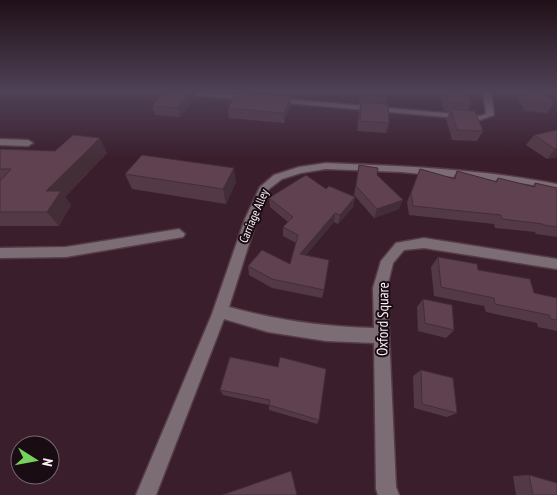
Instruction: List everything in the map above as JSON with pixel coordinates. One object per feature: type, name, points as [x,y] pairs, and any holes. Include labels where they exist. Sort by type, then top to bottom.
[{"type":"street","points":[[435,114],[480,118],[490,114]]},
{"type":"street","points":[[0,142],[28,143]]},
{"type":"street","name":"Carriage Alley","points":[[146,495],[220,311],[251,219],[265,187],[278,177],[299,170],[326,166],[392,169],[527,181],[557,187]]},
{"type":"street","points":[[0,253],[66,252],[179,234]]},
{"type":"street","name":"Oxford Square","points":[[389,495],[386,489],[380,288],[386,261],[400,246],[424,243],[557,264]]},
{"type":"street","points":[[220,311],[268,325],[326,334],[382,336]]},
{"type":"building","points":[[360,114],[389,114],[389,123],[360,121]]},
{"type":"building","points":[[452,114],[476,114],[483,131],[457,130]]},
{"type":"building","points":[[557,130],[557,149],[534,135]]},
{"type":"building","points":[[73,135],[100,138],[46,191],[61,191],[47,212],[0,212],[0,181],[11,169],[0,169],[0,149],[55,151]]},
{"type":"building","points":[[142,155],[234,168],[223,189],[125,174]]},
{"type":"building","points":[[359,165],[378,168],[377,175],[403,200],[377,209],[356,186]]},
{"type":"building","points":[[420,169],[455,179],[457,171],[497,182],[498,178],[535,187],[535,183],[557,188],[557,227],[502,219],[501,215],[413,206],[411,193]]},
{"type":"building","points":[[306,175],[326,189],[329,186],[355,197],[340,215],[335,213],[300,254],[329,260],[324,290],[272,279],[248,266],[262,250],[290,264],[298,235],[283,227],[293,217],[269,198]]},
{"type":"building","points":[[438,257],[477,264],[478,270],[530,279],[534,293],[557,298],[557,320],[551,319],[549,315],[495,304],[494,298],[441,287]]},
{"type":"building","points":[[423,299],[452,305],[454,330],[425,323]]},
{"type":"building","points":[[230,357],[278,367],[280,357],[326,369],[319,420],[269,405],[270,400],[220,390]]},
{"type":"building","points":[[421,370],[453,378],[457,413],[422,404]]},
{"type":"building","points":[[291,471],[297,495],[222,495]]},
{"type":"building","points":[[529,475],[557,483],[557,495],[533,495]]}]
